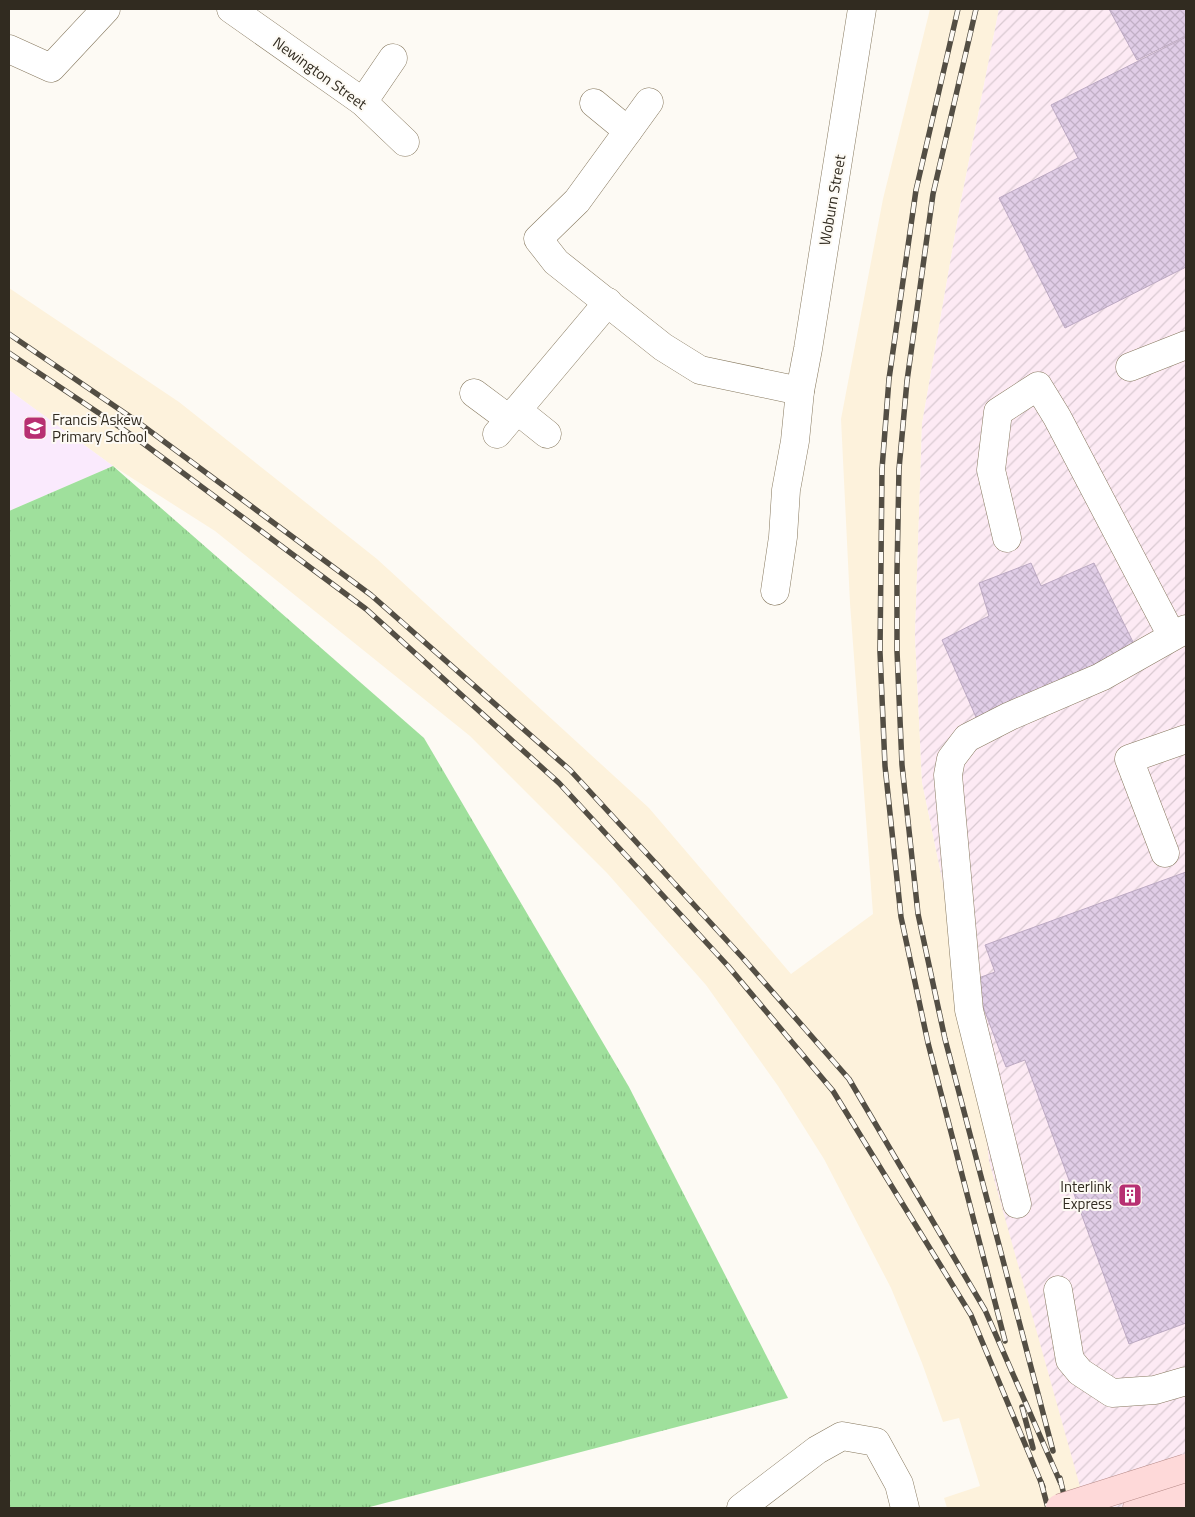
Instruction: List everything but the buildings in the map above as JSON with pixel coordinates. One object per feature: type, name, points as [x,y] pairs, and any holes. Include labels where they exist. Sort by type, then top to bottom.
[{"type":"main road","points":[[1060,1508],[1186,1468]]},
{"type":"main road","points":[[1137,1508],[1186,1493]]},
{"type":"street","points":[[9,49],[52,68],[106,9]]},
{"type":"street","name":"Newington Street","points":[[231,9],[363,102],[405,142]]},
{"type":"street","name":"Woburn Street","points":[[775,591],[783,538],[786,490],[796,442],[800,391],[862,9]]},
{"type":"street","points":[[363,102],[393,58]]},
{"type":"street","points":[[649,102],[577,201],[538,239],[556,262],[663,347],[700,370],[800,391]]},
{"type":"street","points":[[594,103],[628,131]]},
{"type":"street","points":[[507,421],[608,302]]},
{"type":"street","points":[[1130,366],[1186,346]]},
{"type":"street","points":[[1006,538],[991,470],[998,412],[1038,386],[1179,633],[1101,677],[1010,716],[967,738],[951,759],[948,775],[969,1010],[1017,1204]]},
{"type":"street","points":[[474,393],[507,421],[546,434]]},
{"type":"street","points":[[1165,853],[1129,759],[1186,738]]},
{"type":"street","points":[[1058,1290],[1070,1360],[1080,1372],[1112,1393],[1155,1390],[1186,1381]]},
{"type":"street","points":[[741,1508],[817,1450],[842,1436],[876,1442],[899,1484],[906,1508]]},
{"type":"shaded area","points":[[930,9],[999,9],[960,206],[922,424],[915,636],[922,782],[976,1043],[1086,1508],[947,1508],[944,1498],[980,1486],[959,1418],[943,1422],[922,1363],[891,1288],[824,1159],[778,1086],[706,985],[607,873],[470,736],[215,531],[113,466],[9,390],[9,288],[179,402],[377,559],[649,808],[791,974],[873,914],[850,603],[841,419],[883,199]]},
{"type":"shaded area","points":[[999,9],[1186,9],[1186,1508],[1086,1508],[989,1161],[976,1043],[922,782],[915,636],[922,424],[960,206]]},
{"type":"shaded area","name":"Francis Askew Primary School","points":[[9,390],[113,466],[9,511]]},
{"type":"green space","points":[[113,466],[424,738],[629,1087],[788,1398],[366,1508],[9,1508],[9,511]]},
{"type":"railway","points":[[958,9],[916,190],[889,379],[882,469],[880,652],[885,766],[901,917],[928,1043],[1005,1341]]},
{"type":"railway","points":[[976,9],[933,194],[907,381],[899,469],[897,573],[897,651],[902,765],[918,914],[945,1039],[1053,1451]]},
{"type":"railway","points":[[9,334],[135,420],[371,595],[570,770],[742,957],[849,1079],[985,1310],[1061,1484]]},
{"type":"railway","points":[[9,353],[136,438],[366,609],[559,783],[728,966],[833,1091],[971,1315],[1043,1487]]},
{"type":"railway","points":[[1022,1407],[1033,1448]]},
{"type":"railway","points":[[1060,1478],[1067,1508]]},
{"type":"railway","points":[[1041,1482],[1048,1508]]},
{"type":"place","name":"Francis Askew Primary School","points":[[35,428]]},
{"type":"place","name":"Interlink Express","points":[[1130,1195]]}]
